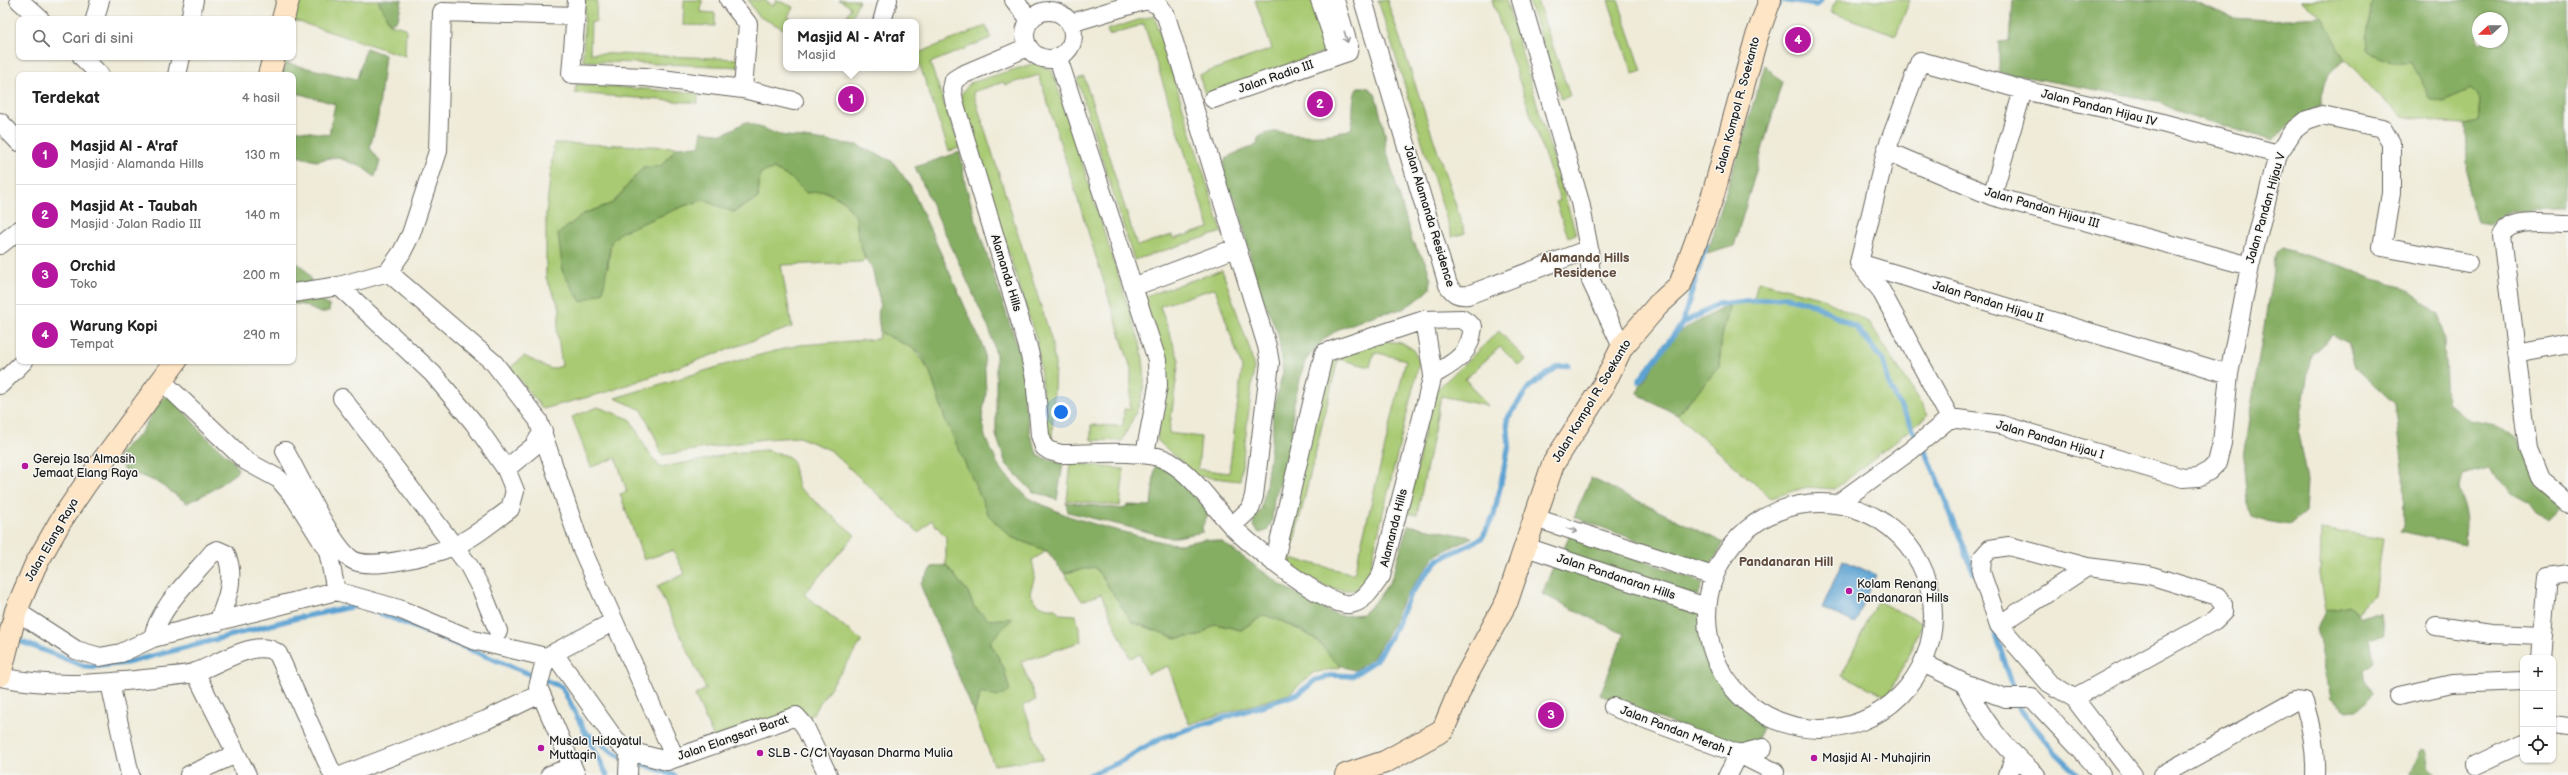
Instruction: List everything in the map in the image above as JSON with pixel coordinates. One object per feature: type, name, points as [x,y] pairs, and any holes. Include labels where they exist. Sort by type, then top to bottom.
[{"type":"main road","points":[[284,16],[288,0]]},
{"type":"main road","name":"Jalan Kompol R. Soekanto","points":[[1346,775],[1385,762],[1443,730],[1464,680],[1507,601],[1553,464],[1603,386],[1622,347],[1658,305],[1680,285],[1713,195],[1756,39],[1770,0]]},
{"type":"main road","points":[[270,72],[273,60]]},
{"type":"main road","name":"Jalan Elang Raya","points":[[1,670],[14,619],[26,585],[60,522],[174,364]]},
{"type":"street","points":[[19,0],[37,16]]},
{"type":"street","points":[[96,16],[100,0]]},
{"type":"street","points":[[191,16],[194,0]]},
{"type":"street","points":[[729,0],[748,24],[743,89]]},
{"type":"street","points":[[883,19],[888,0]]},
{"type":"street","points":[[1014,0],[1030,20]]},
{"type":"street","points":[[1071,23],[1147,0],[1158,5],[1166,16],[1267,346],[1270,363],[1254,496],[1250,508],[1232,526]]},
{"type":"street","points":[[1320,0],[1339,56],[1348,52],[1349,47],[1335,0]]},
{"type":"street","name":"Jalan Alamanda Residence","points":[[1363,0],[1448,285],[1452,292],[1459,296],[1468,295],[1589,249]]},
{"type":"street","points":[[1521,0],[1580,202],[1589,249],[1591,281],[1622,347]]},
{"type":"street","points":[[296,293],[339,286],[388,272],[411,234],[438,151],[442,6],[576,8],[570,74],[645,77],[743,89],[794,101]]},
{"type":"street","points":[[1052,10],[1065,16],[1071,23],[1074,37],[1069,50],[1058,58],[1046,60],[1034,54],[1028,47],[1026,28],[1030,20],[1037,13],[1052,10]]},
{"type":"street","name":"Alamanda Hills","points":[[1028,47],[962,74],[954,80],[952,89],[954,101],[1028,347],[1035,378],[1040,435],[1044,447],[1050,451],[1061,454],[1145,454],[1164,459],[1182,472],[1232,526],[1274,563],[1331,601],[1350,605],[1367,595],[1381,576],[1433,375],[1424,320]]},
{"type":"street","name":"Jalan Radio III","points":[[1212,98],[1339,56]]},
{"type":"street","points":[[1058,58],[1157,360],[1158,386],[1145,454]]},
{"type":"street","points":[[86,60],[97,72]]},
{"type":"street","points":[[178,72],[180,60]]},
{"type":"street","name":"Jalan Pandan Hijau IV","points":[[1886,150],[1920,61],[2022,90],[2121,112],[2278,154]]},
{"type":"street","points":[[1992,196],[2022,90]]},
{"type":"street","name":"Jalan Pandan Hijau V","points":[[2183,478],[2198,477],[2209,471],[2217,463],[2222,443],[2229,374],[2250,266],[2278,154],[2293,131],[2307,120],[2322,115],[2382,128],[2391,143],[2391,193],[2382,247],[2468,263]]},
{"type":"street","points":[[0,122],[16,139]]},
{"type":"street","points":[[1840,502],[1910,451],[1933,430],[1950,418],[1880,289],[1859,263],[1886,150]]},
{"type":"street","name":"Jalan Pandan Hijau III","points":[[1886,150],[1992,196],[2250,266]]},
{"type":"street","points":[[2568,223],[2514,224],[2506,228],[2502,236],[2528,449],[2540,479],[2568,502]]},
{"type":"street","points":[[0,245],[16,232]]},
{"type":"street","points":[[1133,287],[1236,248]]},
{"type":"street","name":"Jalan Pandan Hijau II","points":[[1859,263],[2229,374]]},
{"type":"street","points":[[388,272],[494,363],[538,420],[543,431],[581,547],[612,622],[675,758]]},
{"type":"street","points":[[285,451],[337,543],[351,560],[363,564],[378,564],[455,546],[510,509],[515,492],[506,468],[474,423],[433,374],[339,286]]},
{"type":"street","points":[[1274,563],[1324,353],[1424,320],[1462,320],[1473,327],[1468,348],[1455,361],[1433,375]]},
{"type":"street","points":[[2516,354],[2568,343]]},
{"type":"street","points":[[0,385],[21,364]]},
{"type":"street","points":[[161,380],[246,461],[279,480],[295,498],[328,551],[336,592]]},
{"type":"street","points":[[342,398],[455,546],[482,591],[498,632]]},
{"type":"street","name":"Jalan Pandan Hijau I","points":[[1950,418],[2002,425],[2183,478]]},
{"type":"street","points":[[506,468],[534,446],[543,431]]},
{"type":"street","points":[[1812,501],[1840,502],[1888,523],[1922,562],[1935,613],[1925,664],[1905,694],[1877,716],[1843,729],[1807,730],[1772,720],[1754,709],[1729,684],[1713,654],[1706,607],[1713,576],[1740,533],[1784,507],[1812,501]]},
{"type":"street","points":[[1535,518],[1713,576]]},
{"type":"street","points":[[2074,698],[2215,620],[2223,612],[2223,604],[2217,596],[2149,575],[2087,567],[2009,546],[1990,549],[1982,558],[1981,572],[1999,625],[2049,683],[2074,698],[2133,775]]},
{"type":"street","name":"Jalan Pandanaran Hills","points":[[1526,547],[1706,607]]},
{"type":"street","points":[[153,638],[155,627],[179,592],[213,552],[218,550],[226,554],[231,576],[228,598],[218,622]]},
{"type":"street","points":[[1999,625],[2087,567]]},
{"type":"street","points":[[2541,655],[2548,577],[2568,574]]},
{"type":"street","points":[[14,619],[76,650],[90,655],[100,656],[121,653],[153,638],[336,592],[399,609],[473,640],[547,659],[616,741],[629,763]]},
{"type":"street","points":[[550,775],[574,771],[539,691],[547,659],[612,622]]},
{"type":"street","points":[[2436,626],[2491,634],[2543,636]]},
{"type":"street","points":[[1,670],[66,686],[110,683],[195,672],[248,650],[258,648],[274,650],[278,654],[334,775]]},
{"type":"street","points":[[1925,664],[1964,683],[2004,698],[2032,698],[2093,763],[2101,775]]},
{"type":"street","points":[[195,672],[246,775]]},
{"type":"street","points":[[2398,696],[2452,684],[2520,681]]},
{"type":"street","points":[[110,683],[130,775]]},
{"type":"street","points":[[1964,683],[1990,729],[2014,756],[2036,775]]},
{"type":"street","points":[[343,775],[479,723],[539,691]]},
{"type":"street","points":[[2162,775],[2295,701],[2304,702],[2308,714],[2315,761],[2315,775]]},
{"type":"street","name":"Jalan Pandan Merah I","points":[[1613,707],[1739,754],[1774,774]]},
{"type":"street","name":"Jalan Elangsari Barat","points":[[629,763],[667,761],[796,716],[804,725],[828,775]]},
{"type":"street","points":[[1772,720],[1763,748],[1774,774]]},
{"type":"street","points":[[2556,725],[2568,727]]},
{"type":"street","points":[[2476,765],[2520,744]]},
{"type":"street","points":[[1728,775],[1739,754],[1763,748]]},
{"type":"street","points":[[190,775],[236,754]]},
{"type":"street","points":[[2008,775],[2014,756]]},
{"type":"green space","points":[[299,0],[378,0],[390,24],[406,28],[405,56],[296,21],[296,16],[294,16]]},
{"type":"green space","points":[[378,0],[402,0],[398,19],[390,24]]},
{"type":"green space","points":[[585,0],[597,0],[596,22],[591,22],[590,53],[740,59],[740,67],[583,61]]},
{"type":"green space","points":[[684,0],[702,0],[701,12],[715,13],[715,26],[683,25]]},
{"type":"green space","points":[[748,0],[766,0],[766,2],[773,6],[777,0],[793,7],[788,17],[792,19],[783,19],[783,28],[758,16]]},
{"type":"green space","points":[[839,0],[859,0],[851,19],[845,19],[851,7]]},
{"type":"green space","points":[[1255,0],[1315,0],[1332,49],[1205,94],[1199,75],[1272,49]]},
{"type":"green space","points":[[1378,0],[1387,0],[1465,233],[1452,237]]},
{"type":"green space","points":[[1492,0],[1506,0],[1576,234],[1568,237],[1556,202],[1560,201]]},
{"type":"green space","points":[[1528,0],[1537,0],[1570,96],[1561,99]]},
{"type":"green space","points":[[1608,0],[1618,0],[1642,71],[1633,74]]},
{"type":"green space","points":[[1837,0],[1910,0],[1896,35],[1830,12]]},
{"type":"green space","points":[[2013,0],[2192,0],[2233,18],[2268,20],[2322,17],[2346,60],[2333,69],[2326,79],[2324,84],[2322,106],[2303,113],[2273,141],[2176,111],[2157,101],[1999,72],[1999,42],[2010,41]]},
{"type":"green space","points":[[2301,0],[2372,0],[2367,35],[2394,63],[2412,62],[2443,101],[2471,89],[2480,100],[2478,121],[2466,124],[2441,123],[2402,116],[2382,99],[2346,60],[2322,17]]},
{"type":"green space","points":[[2372,0],[2568,0],[2568,211],[2510,211],[2490,224],[2477,222],[2468,193],[2466,124],[2478,121],[2480,100],[2471,89],[2443,101],[2431,100],[2412,63],[2394,63],[2368,52],[2367,35]]},
{"type":"green space","points":[[1154,15],[1222,232],[1134,260],[1077,79],[1084,77],[1137,246],[1172,235],[1173,239],[1209,228],[1144,24],[1109,35],[1107,30]]},
{"type":"green space","points":[[986,26],[991,38],[930,63],[960,148],[949,151],[919,63],[919,53]]},
{"type":"green space","points":[[366,48],[385,55],[378,117],[370,148],[380,161],[375,177],[362,167],[336,157],[316,161],[296,156],[296,130],[329,135],[335,104],[296,93],[296,72],[284,72],[285,63],[357,79]]},
{"type":"green space","points":[[1035,63],[1052,70],[1140,343],[1143,359],[1144,384],[1135,415],[1122,441],[1091,440],[1091,425],[1123,426],[1124,409],[1130,409],[1131,369],[1039,75],[1005,85],[1004,82],[973,92],[1051,338],[1055,364],[1052,438],[1045,438],[1047,405],[1044,405],[1037,342],[959,97],[970,83]]},
{"type":"green space","points":[[1765,65],[1782,82],[1734,246],[1707,254]]},
{"type":"green space","points":[[576,84],[698,93],[698,103],[575,93]]},
{"type":"green space","points":[[1358,87],[1367,87],[1375,93],[1385,133],[1386,149],[1412,241],[1426,263],[1431,280],[1430,289],[1424,295],[1403,309],[1378,314],[1339,329],[1324,339],[1305,361],[1293,407],[1292,439],[1285,473],[1274,498],[1272,521],[1267,531],[1259,533],[1253,525],[1255,517],[1261,510],[1266,485],[1273,430],[1272,412],[1283,372],[1278,334],[1256,282],[1236,200],[1224,186],[1224,161],[1231,155],[1257,145],[1258,138],[1269,133],[1279,132],[1300,135],[1319,135],[1339,133],[1351,129],[1353,102]]},
{"type":"green space","points":[[746,122],[780,135],[857,145],[892,161],[910,185],[984,349],[986,393],[982,418],[985,437],[1000,469],[1028,498],[1068,516],[1166,543],[1180,544],[1206,539],[1222,542],[1283,586],[1329,612],[1342,616],[1362,614],[1376,601],[1391,580],[1408,525],[1472,537],[1436,555],[1403,599],[1391,628],[1373,658],[1355,670],[1340,665],[1307,633],[1289,624],[1264,615],[1241,630],[1215,624],[1199,636],[1176,638],[1132,622],[1095,567],[1064,573],[1047,551],[1011,537],[989,516],[945,419],[930,372],[918,351],[880,332],[878,315],[880,302],[872,268],[865,258],[858,238],[856,217],[844,201],[825,191],[806,193],[791,178],[773,169],[760,173],[758,198],[733,212],[703,200],[684,206],[621,232],[611,242],[603,292],[581,302],[563,273],[558,234],[583,214],[613,203],[643,167],[661,166],[677,147],[699,146],[702,131],[723,134]]},
{"type":"green space","points":[[554,143],[677,147],[661,166],[643,167],[613,203],[583,214],[608,268],[611,242],[621,232],[684,206],[703,200],[734,212],[758,198],[760,172],[773,169],[791,178],[806,193],[824,191],[844,201],[856,217],[858,238],[865,258],[862,262],[781,265],[792,327],[607,392],[543,409],[510,368],[524,356],[551,369],[562,366],[557,332],[560,308],[546,278],[546,213]]},
{"type":"green space","points":[[960,152],[965,183],[978,228],[1024,367],[1024,400],[1030,434],[1038,456],[1063,464],[1057,500],[1032,491],[1006,464],[996,435],[996,355],[990,331],[915,167]]},
{"type":"green space","points":[[2281,248],[2342,266],[2373,279],[2402,286],[2439,314],[2444,342],[2447,402],[2470,420],[2499,426],[2517,439],[2564,507],[2551,520],[2536,512],[2528,501],[2513,493],[2487,468],[2463,475],[2460,488],[2466,520],[2465,545],[2400,531],[2404,526],[2403,468],[2395,404],[2355,367],[2348,343],[2333,335],[2311,355],[2298,433],[2307,481],[2305,512],[2289,525],[2266,521],[2252,516],[2247,503],[2243,457],[2276,252]]},
{"type":"green space","points":[[296,262],[307,272],[311,280],[314,297],[330,306],[329,311],[320,313],[303,305],[296,304]]},
{"type":"green space","points":[[1222,270],[1250,350],[1254,369],[1240,481],[1197,476],[1157,440],[1166,364],[1143,297]],"holes":[[[1215,288],[1242,368],[1229,473],[1198,469],[1201,437],[1169,433],[1179,360],[1160,306]]]},
{"type":"green space","points":[[1758,281],[1819,297],[1870,323],[1928,415],[1835,489],[1807,487],[1771,498],[1677,415],[1719,367],[1722,335],[1730,304],[1753,303]]},
{"type":"green space","points":[[1730,304],[1722,335],[1719,367],[1677,415],[1638,394],[1640,386],[1675,334]]},
{"type":"green space","points":[[1499,331],[1526,360],[1519,366],[1500,347],[1465,379],[1488,406],[1441,396],[1417,515],[1408,513],[1432,394]]},
{"type":"green space","points":[[880,332],[914,349],[930,372],[945,419],[967,465],[1011,537],[1047,551],[1032,560],[1035,575],[1030,593],[1032,597],[1043,607],[1055,608],[1060,614],[1076,615],[1082,641],[1021,662],[1036,700],[1023,705],[1043,759],[994,765],[974,713],[980,692],[1004,668],[990,642],[1012,618],[989,620],[974,607],[968,592],[946,565],[946,537],[931,520],[919,533],[830,450],[799,437],[764,439],[662,455],[659,452],[657,441],[642,410],[615,398],[744,359],[799,345],[878,339]]},
{"type":"green space","points":[[1384,341],[1403,343],[1414,350],[1419,363],[1367,580],[1362,588],[1340,590],[1309,578],[1280,559],[1328,356],[1338,359],[1346,353]],"holes":[[[1374,352],[1406,360],[1354,574],[1290,558],[1338,359],[1370,367]]]},
{"type":"green space","points":[[170,394],[203,434],[233,461],[238,469],[236,473],[211,491],[187,503],[157,482],[123,469],[118,456],[123,449],[142,431],[159,403]]},
{"type":"green space","points":[[598,407],[630,419],[648,452],[660,467],[703,460],[731,453],[766,450],[788,456],[793,462],[798,487],[855,535],[804,594],[862,641],[811,716],[792,712],[714,739],[695,695],[706,689],[657,586],[685,574],[673,550],[644,560],[620,494],[627,492],[616,458],[591,467],[572,417]]},
{"type":"green space","points":[[1071,463],[1124,469],[1120,506],[1067,500]]},
{"type":"green space","points":[[1155,465],[1175,473],[1209,512],[1202,527],[1203,532],[1172,538],[1068,512],[1066,502],[1122,509],[1129,505],[1151,506]]},
{"type":"green space","points":[[1591,478],[1724,543],[1709,567],[1574,517]]},
{"type":"green space","points":[[2321,529],[2383,539],[2375,595],[2364,602],[2358,614],[2350,605],[2326,611],[2320,574]]},
{"type":"green space","points":[[1570,533],[1703,583],[1698,596],[1562,554]]},
{"type":"green space","points":[[1555,562],[1702,613],[1709,650],[1713,665],[1719,677],[1736,699],[1766,722],[1757,740],[1731,747],[1600,695],[1624,634],[1542,594]]},
{"type":"green space","points":[[946,565],[968,592],[974,607],[989,620],[1013,618],[990,642],[1004,668],[1010,691],[996,697],[981,692],[974,713],[920,584],[932,567]]},
{"type":"green space","points":[[1095,567],[1132,621],[1176,638],[1199,636],[1215,624],[1241,630],[1264,615],[1279,620],[1313,637],[1341,667],[1313,673],[1289,694],[1189,724],[1168,666],[1147,674],[1140,654],[1130,658],[1101,594],[1082,601],[1064,573]]},
{"type":"green space","points":[[1877,601],[1923,623],[1888,697],[1842,675]]},
{"type":"green space","points":[[2350,605],[2361,618],[2374,614],[2381,614],[2384,634],[2370,639],[2374,662],[2364,670],[2366,683],[2372,693],[2358,710],[2347,711],[2331,699],[2317,628],[2326,611]]},
{"type":"green space","points":[[2422,748],[2426,749],[2430,767],[2436,775],[2409,775]]},
{"type":"water","name":"Kolam Renang Pandanaran Hills","points":[[1843,560],[1876,575],[1855,623],[1822,608]]},
{"type":"waterway","points":[[1778,5],[1780,0],[1817,5],[1821,0]]},
{"type":"waterway","points":[[1682,324],[1706,245]]},
{"type":"waterway","points":[[1639,381],[1682,324],[1718,304],[1785,297],[1813,304],[1857,328],[1883,361],[1890,388],[1929,459],[1974,573]]},
{"type":"waterway","points":[[1089,775],[1118,763],[1161,738],[1298,694],[1316,680],[1332,675],[1352,676],[1375,661],[1393,633],[1409,596],[1438,560],[1482,538],[1494,515],[1509,445],[1507,419],[1529,387],[1557,367],[1568,365]]},
{"type":"waterway","points":[[14,639],[87,667],[126,663],[297,618],[360,605]]},
{"type":"waterway","points":[[370,609],[562,687],[607,775]]},
{"type":"waterway","points":[[1994,629],[2020,709],[2055,752],[2079,775]]},
{"type":"waterway","points":[[585,732],[619,756],[674,775]]},
{"type":"place","name":"Warung Kopi","points":[[1798,40]]},
{"type":"place","name":"Masjid Al - A'raf","points":[[851,99]]},
{"type":"place","name":"Masjid At - Taubah","points":[[1320,104]]},
{"type":"place","name":"Gereja Isa Almasih Jemaat Elang Raya","points":[[25,466]]},
{"type":"place","name":"Kolam Renang Pandanaran Hills","points":[[1849,591]]},
{"type":"place","name":"Orchid","points":[[1551,715]]},
{"type":"place","name":"Musala Hidayatul Muttaqin","points":[[541,748]]},
{"type":"place","name":"SLB - C/C1 Yayasan Dharma Mulia","points":[[760,753]]},
{"type":"place","name":"Masjid Al - Muhajirin","points":[[1814,758]]},
{"type":"district","name":"Alamanda Hills Residence","points":[[1585,266]]},
{"type":"district","name":"Pandanaran Hill","points":[[1786,562]]}]
